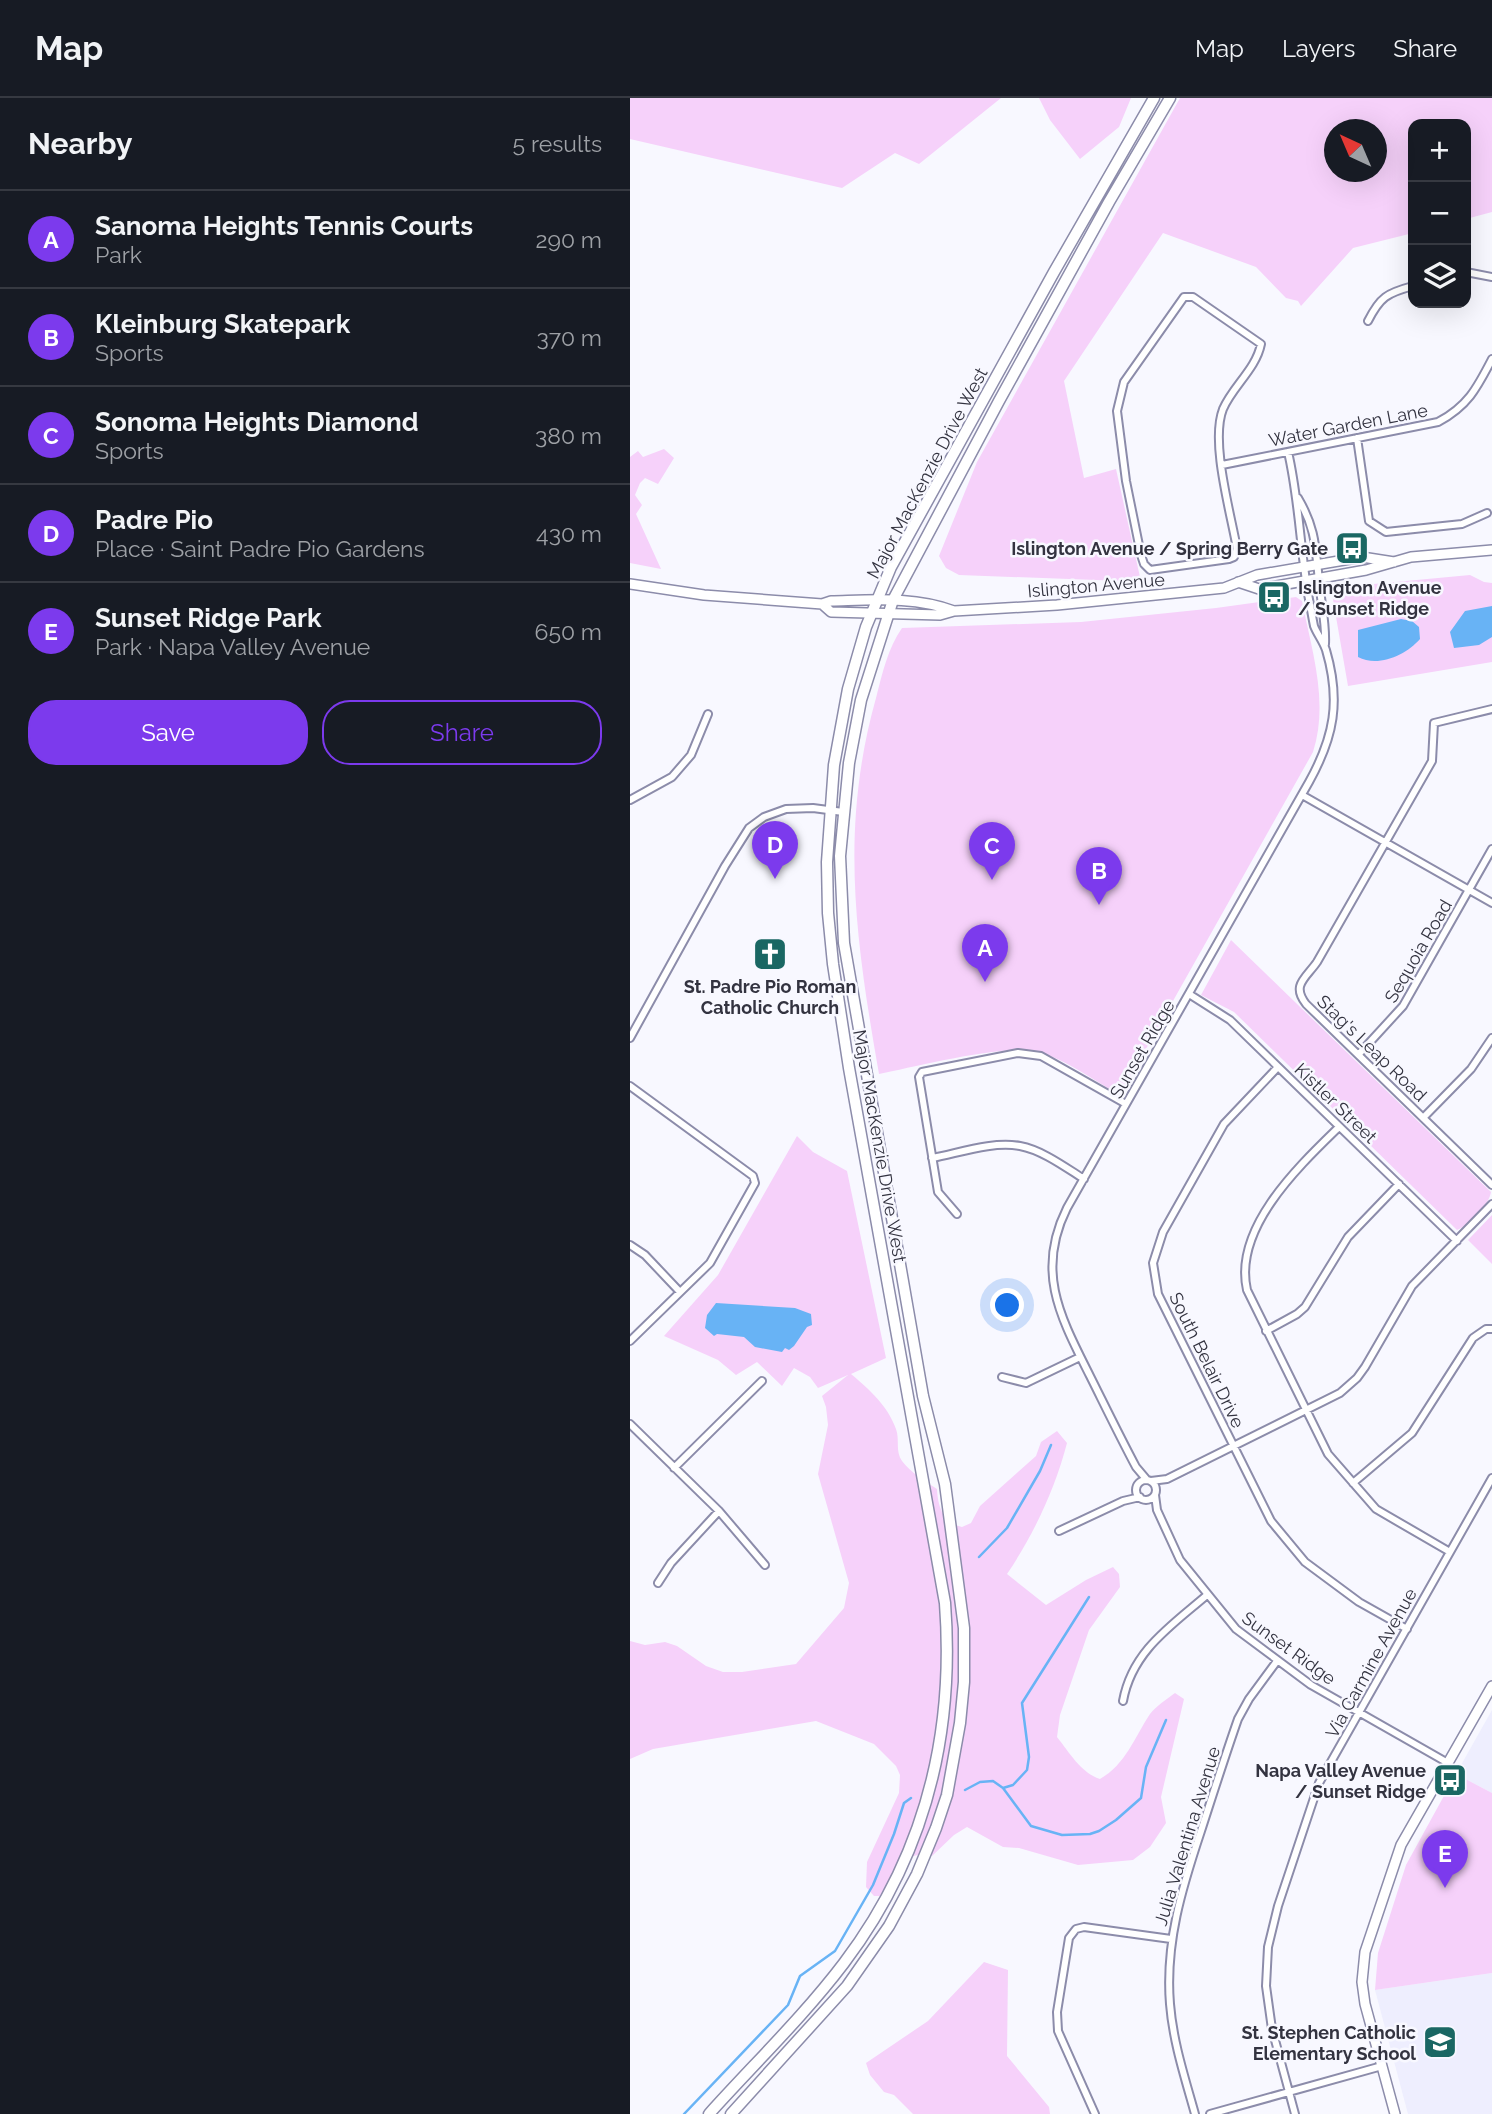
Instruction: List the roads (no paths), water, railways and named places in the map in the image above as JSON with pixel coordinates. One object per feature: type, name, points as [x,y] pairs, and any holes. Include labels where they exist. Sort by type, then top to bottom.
[{"type":"main road","name":"Major MacKenzie Drive West","points":[[709,2114],[825,1986],[863,1937],[897,1877],[923,1815],[941,1744],[947,1681],[945,1603],[849,1069],[833,964],[827,884],[829,810],[848,689],[872,614],[903,544],[1154,98]]},
{"type":"main road","name":"Major MacKenzie Drive West","points":[[732,2114],[847,1986],[872,1954],[904,1900],[925,1856],[947,1795],[960,1723],[964,1682],[964,1628],[944,1484],[923,1396],[847,965],[840,876],[843,812],[856,719],[893,600],[999,401],[1170,98]]},
{"type":"main road","name":"Islington Avenue","points":[[1238,582],[1259,589],[1366,570],[1411,557],[1492,550]]},
{"type":"main road","name":"Islington Avenue","points":[[822,604],[831,612],[940,615],[954,611],[1157,596],[1224,587],[1257,575],[1363,557],[1394,562]]},
{"type":"main road","name":"Islington Avenue","points":[[630,584],[704,595],[822,604],[831,601],[893,600],[939,606],[954,611]]},
{"type":"main road","points":[[1395,2114],[1363,1993],[1365,1952],[1396,1856],[1492,1686]]},
{"type":"street","points":[[1471,273],[1492,277]]},
{"type":"street","points":[[1368,321],[1384,297],[1408,287]]},
{"type":"street","points":[[1184,297],[1193,297],[1261,344],[1258,355],[1224,407],[1218,435],[1222,465],[1237,549],[1234,556],[1150,570],[1141,555],[1126,481],[1116,411],[1124,382],[1184,297]]},
{"type":"street","name":"Water Garden Lane","points":[[1222,465],[1438,422],[1455,413],[1469,400],[1492,359]]},
{"type":"street","points":[[1357,438],[1369,521],[1378,529],[1386,532],[1462,524],[1487,513]]},
{"type":"street","points":[[1288,452],[1297,497]]},
{"type":"street","name":"Sunset Ridge","points":[[1297,497],[1310,519],[1326,626],[1325,647]]},
{"type":"street","name":"Sunset Ridge","points":[[1297,497],[1298,522],[1315,628],[1325,647],[1334,687],[1333,720],[1325,751],[1061,1221],[1052,1262],[1057,1305],[1136,1468],[1149,1481],[1155,1493],[1157,1510],[1180,1560],[1236,1629],[1311,1685],[1448,1763]]},
{"type":"street","points":[[1384,842],[1432,761],[1434,723],[1492,709]]},
{"type":"street","points":[[630,800],[672,777],[691,755],[708,714]]},
{"type":"street","points":[[1302,795],[1492,902]]},
{"type":"street","points":[[630,1038],[706,899],[749,828],[764,817],[786,809],[843,812]]},
{"type":"street","name":"Stag's Leap Road","points":[[1384,842],[1317,962],[1299,985],[1299,990],[1306,1004],[1492,1185]]},
{"type":"street","name":"Sequoia Road","points":[[1359,1054],[1403,1006],[1492,849]]},
{"type":"street","name":"Kistler Street","points":[[1189,994],[1225,1016],[1457,1241]]},
{"type":"street","points":[[1423,1118],[1471,1069],[1492,1038]]},
{"type":"street","points":[[957,1214],[938,1192],[919,1077],[922,1072],[1018,1053],[1041,1056],[1126,1104]]},
{"type":"street","name":"South Belair Drive","points":[[1278,1067],[1220,1129],[1163,1232],[1153,1263],[1158,1294],[1271,1521],[1305,1562],[1353,1598],[1406,1629]]},
{"type":"street","points":[[630,1087],[753,1176],[755,1183],[710,1262],[630,1341]]},
{"type":"street","points":[[1339,1126],[1283,1184],[1250,1243],[1244,1264],[1245,1283],[1328,1454],[1376,1509],[1450,1552]]},
{"type":"street","points":[[932,1158],[999,1145],[1019,1146],[1035,1151],[1084,1179]]},
{"type":"street","points":[[1266,1331],[1305,1307],[1348,1237],[1399,1184]]},
{"type":"street","points":[[1059,1531],[1139,1493],[1149,1481],[1167,1479],[1340,1393],[1357,1378],[1408,1291],[1492,1204]]},
{"type":"street","points":[[630,1245],[645,1255],[680,1292]]},
{"type":"street","points":[[1353,1483],[1412,1433],[1473,1338],[1486,1329],[1492,1329]]},
{"type":"street","points":[[1002,1377],[1026,1383],[1080,1357]]},
{"type":"street","points":[[674,1468],[762,1381]]},
{"type":"street","points":[[630,1424],[719,1511],[765,1565]]},
{"type":"street","name":"Sunset Ridge","points":[[1136,1468],[1139,1493],[1157,1510]]},
{"type":"street","name":"Via Carmine Avenue","points":[[1295,2114],[1268,2006],[1266,1965],[1272,1928],[1319,1783],[1492,1478]]},
{"type":"street","points":[[1139,1493],[1150,1499],[1167,1479]]},
{"type":"street","points":[[658,1583],[671,1563],[719,1511]]},
{"type":"street","points":[[1123,1701],[1126,1682],[1147,1647],[1207,1595]]},
{"type":"street","name":"Julia Valentina Avenue","points":[[1195,2114],[1171,2018],[1171,1939],[1183,1886],[1238,1719],[1277,1661]]},
{"type":"street","points":[[1095,2114],[1058,2031],[1057,2012],[1069,1938],[1076,1929],[1084,1927],[1171,1939]]},
{"type":"street","points":[[1210,2114],[1381,2066]]},
{"type":"water","points":[[1492,606],[1492,637],[1479,645],[1454,648],[1450,632],[1465,611]]},
{"type":"water","points":[[1401,619],[1412,621],[1419,627],[1420,639],[1414,645],[1400,655],[1383,660],[1358,657],[1358,630]]},
{"type":"water","points":[[716,1303],[795,1308],[811,1314],[812,1325],[807,1327],[789,1350],[785,1348],[782,1352],[755,1347],[744,1337],[714,1336],[705,1328],[707,1315]]},
{"type":"waterway","points":[[979,1557],[1007,1528],[1040,1471],[1051,1445]]},
{"type":"waterway","points":[[1003,1788],[1013,1785],[1027,1770],[1029,1757],[1022,1703],[1089,1597]]},
{"type":"waterway","points":[[965,1790],[980,1782],[993,1781],[1003,1788],[1031,1826],[1062,1835],[1099,1831],[1141,1798],[1146,1767],[1166,1720]]},
{"type":"waterway","points":[[684,2114],[788,2005],[800,1976],[835,1951],[873,1885],[904,1803],[911,1798]]},
{"type":"place","name":"Islington Avenue / Spring Berry Gate","points":[[1352,548]]},
{"type":"place","name":"Islington Avenue / Sunset Ridge","points":[[1274,597]]},
{"type":"place","name":"Padre Pio","points":[[775,879]]},
{"type":"place","name":"Sonoma Heights Diamond","points":[[992,880]]},
{"type":"place","name":"Kleinburg Skatepark","points":[[1099,905]]},
{"type":"place","name":"St. Padre Pio Roman Catholic Church","points":[[770,954]]},
{"type":"place","name":"Sanoma Heights Tennis Courts","points":[[985,982]]},
{"type":"place","name":"Napa Valley Avenue / Sunset Ridge","points":[[1450,1780]]},
{"type":"place","name":"Sunset Ridge Park","points":[[1445,1888]]},
{"type":"place","name":"St. Stephen Catholic Elementary School","points":[[1440,2042]]}]
